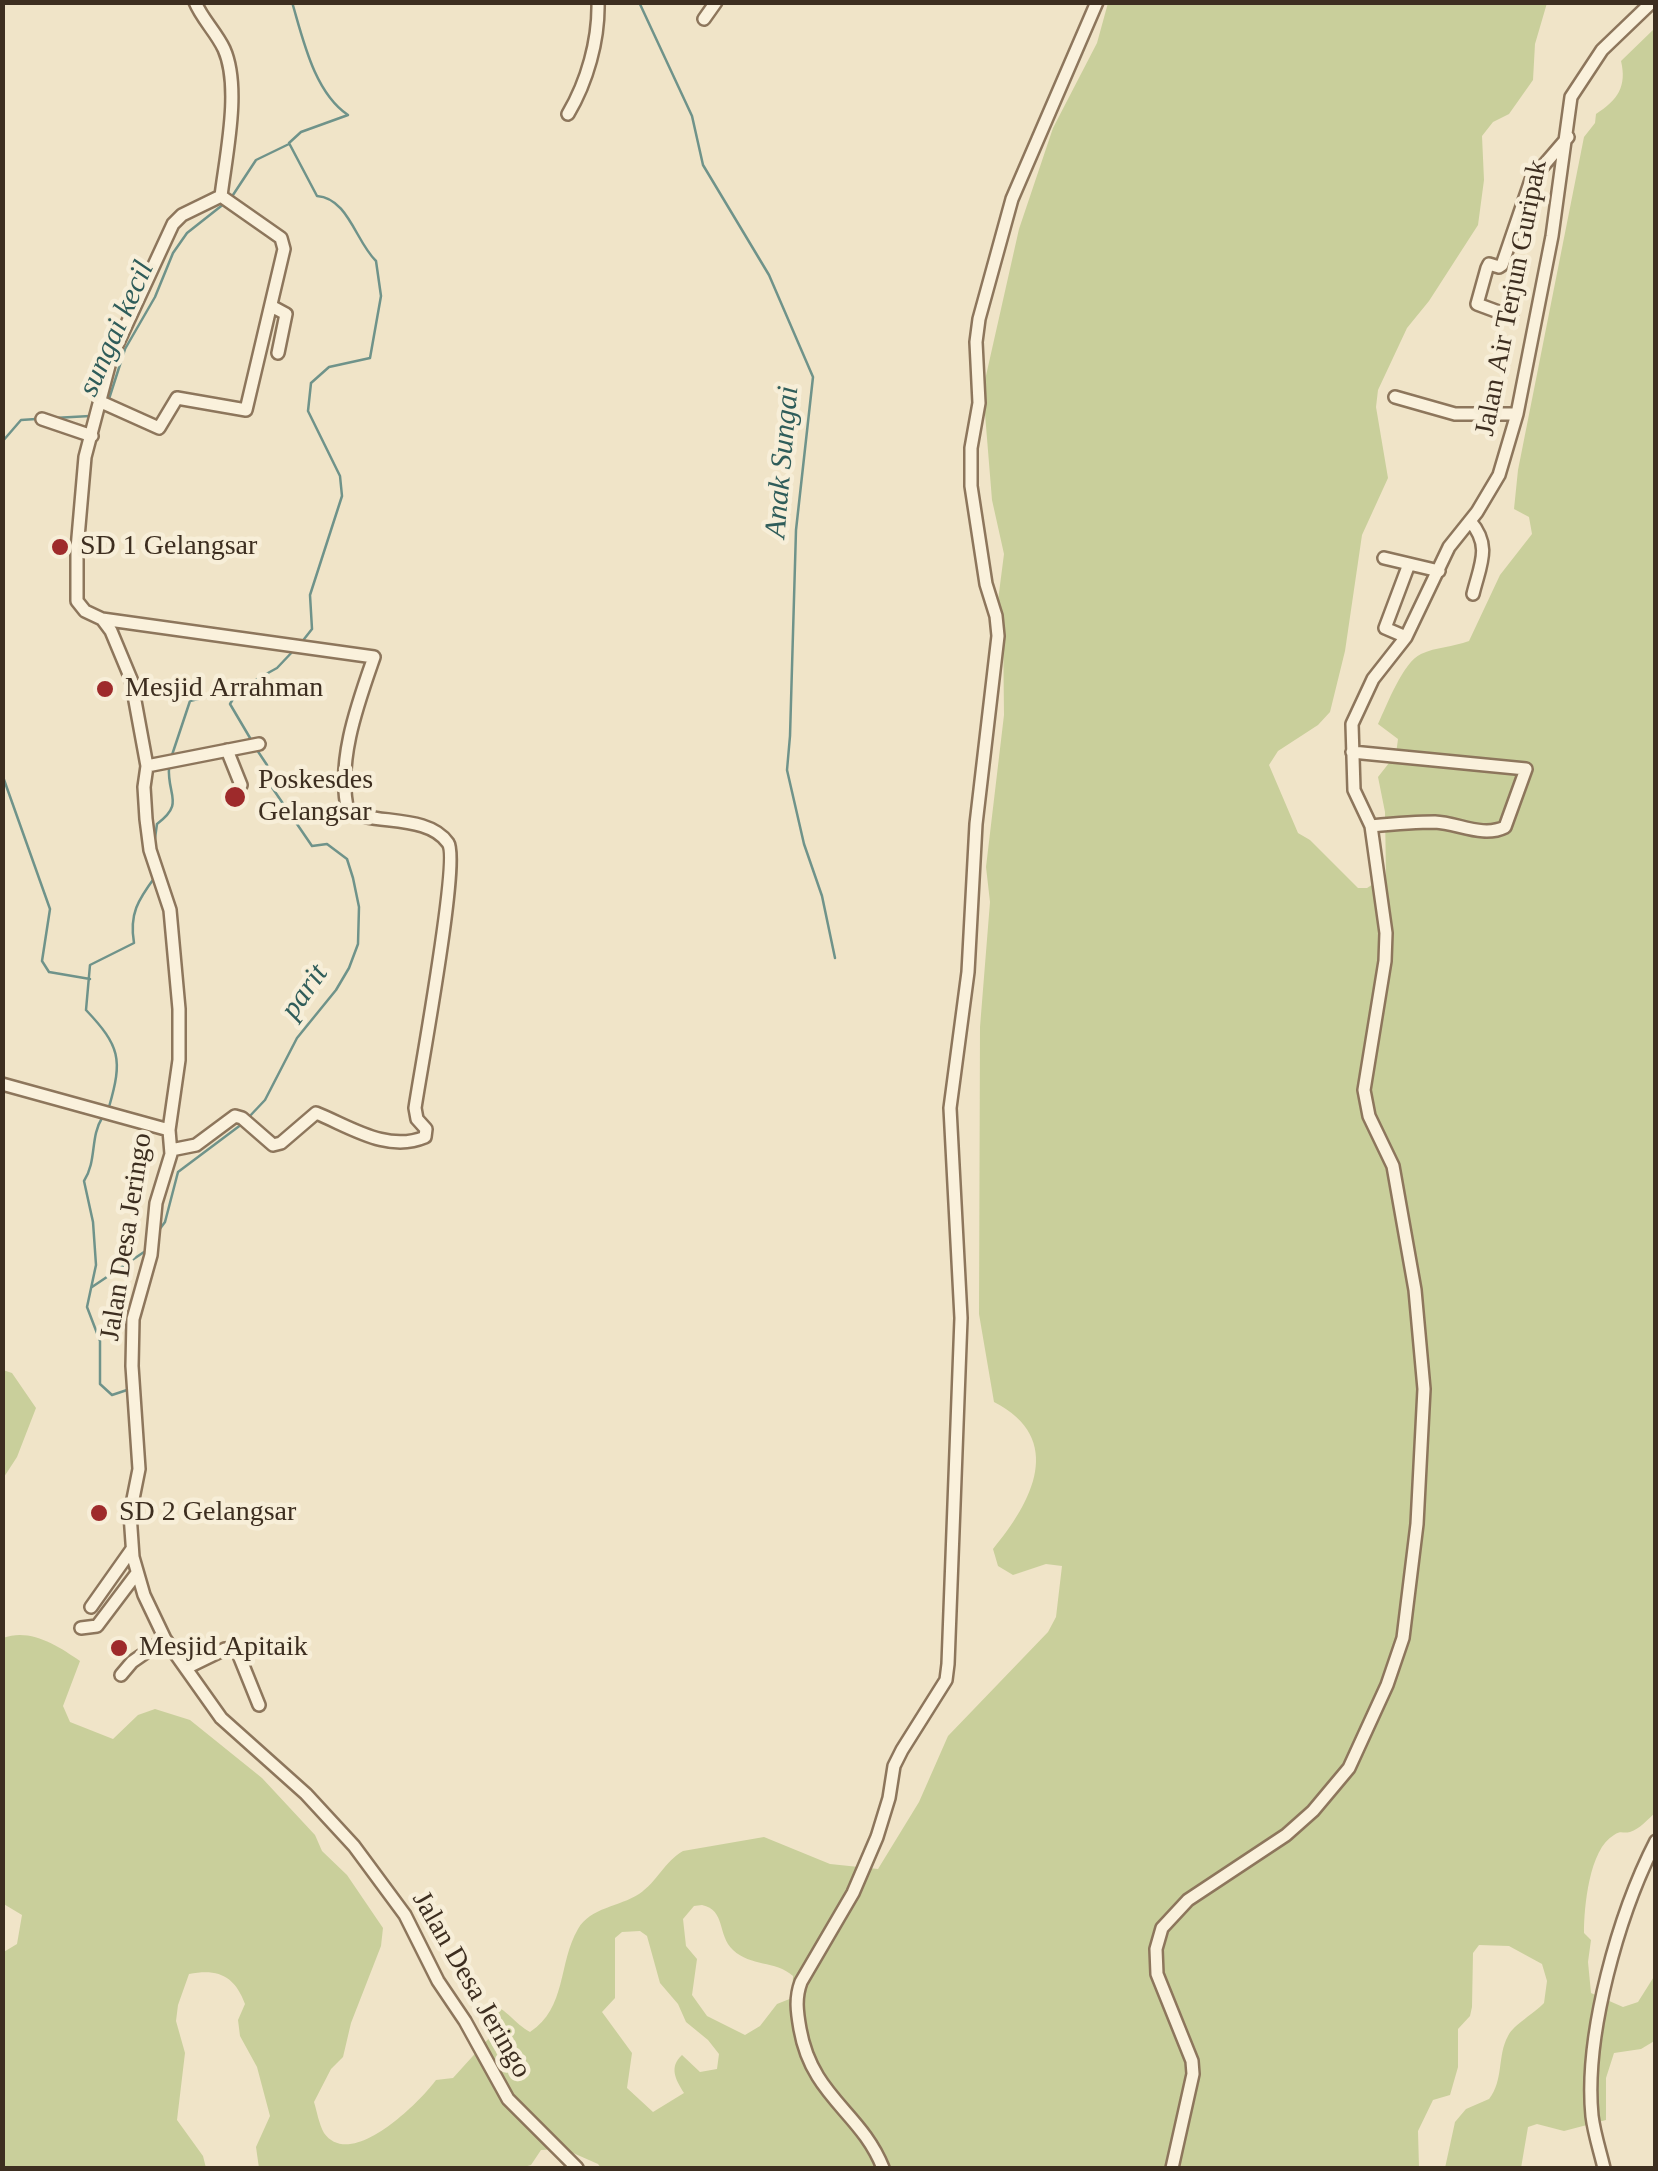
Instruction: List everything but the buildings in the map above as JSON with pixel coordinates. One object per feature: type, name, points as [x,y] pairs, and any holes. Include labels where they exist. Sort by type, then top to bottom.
[{"type":"street","points":[[104,405],[160,428],[177,398],[246,410],[273,306],[283,242],[230,204],[229,71],[224,48],[195,2]]},
{"type":"street","points":[[568,114],[584,84],[597,26],[598,2]]},
{"type":"street","points":[[704,19],[716,2]]},
{"type":"street","points":[[883,2168],[873,2148],[811,2068],[802,2043],[796,1998],[800,1982],[853,1893],[884,1818],[894,1766],[946,1680],[960,1334],[950,1108],[968,972],[976,824],[998,636],[971,486],[970,448],[979,403],[976,342],[987,285],[1012,198],[1098,2]]},
{"type":"street","name":"Jalan Air Terjun Guripak","points":[[1172,2168],[1193,2074],[1192,2061],[1158,1974],[1156,1949],[1162,1928],[1188,1900],[1286,1835],[1337,1785],[1360,1748],[1388,1685],[1406,1615],[1421,1487],[1424,1388],[1415,1290],[1401,1203],[1392,1166],[1369,1116],[1364,1090],[1386,951],[1371,826],[1356,797],[1353,719],[1379,670],[1406,637],[1455,537],[1470,521],[1499,474],[1517,414],[1568,137],[1571,97],[1602,50],[1652,2]]},
{"type":"street","points":[[1512,317],[1478,304],[1487,268],[1490,264],[1501,267],[1531,180],[1568,137]]},
{"type":"street","name":"Jalan Desa Jeringo","points":[[230,204],[182,214],[173,224],[119,335],[104,405],[92,436],[79,504],[76,601],[85,611],[102,619],[117,639],[126,661],[148,766],[143,796],[150,850],[170,910],[179,1010],[171,1150],[133,1319],[132,1366],[140,1469],[130,1514],[135,1561],[148,1604],[165,1639],[221,1718],[306,1794],[354,1846],[405,1915],[438,1981],[508,2099],[578,2168]]},
{"type":"street","points":[[273,306],[286,314],[278,354]]},
{"type":"street","points":[[1395,398],[1455,414],[1517,414]]},
{"type":"street","points":[[42,419],[92,436]]},
{"type":"street","points":[[1470,521],[1481,534],[1484,550],[1472,594]]},
{"type":"street","points":[[1384,558],[1439,571]]},
{"type":"street","points":[[1406,637],[1385,628],[1409,564]]},
{"type":"street","points":[[102,619],[374,657],[347,757],[348,811],[433,830],[451,849],[415,1111],[426,1128],[425,1136],[408,1140],[374,1137],[314,1113],[281,1143],[273,1145],[245,1120],[230,1118],[189,1148],[171,1150]]},
{"type":"street","points":[[148,766],[260,744]]},
{"type":"street","points":[[227,750],[241,785]]},
{"type":"street","points":[[1352,752],[1526,769],[1505,827],[1498,831],[1478,831],[1440,822],[1371,826]]},
{"type":"street","points":[[2,1084],[170,1130]]},
{"type":"street","points":[[91,1607],[135,1561]]},
{"type":"street","points":[[82,1628],[97,1626],[135,1561]]},
{"type":"street","points":[[121,1676],[132,1662],[165,1639]]},
{"type":"street","points":[[186,1668],[236,1648],[259,1705]]},
{"type":"street","points":[[1604,2168],[1592,2115],[1598,2026],[1604,1989],[1630,1901],[1656,1841]]},
{"type":"green space","points":[[1108,3],[1547,3],[1535,44],[1533,80],[1509,114],[1493,122],[1482,136],[1484,180],[1478,225],[1407,328],[1378,390],[1376,407],[1388,478],[1362,535],[1345,651],[1330,712],[1318,725],[1278,751],[1269,765],[1298,833],[1358,888],[1367,888],[1386,876],[1385,812],[1378,777],[1396,754],[1398,739],[1378,724],[1391,696],[1414,659],[1469,641],[1500,575],[1532,534],[1529,517],[1514,509],[1518,470],[1584,137],[1595,123],[1596,114],[1619,92],[1623,78],[1621,61],[1655,28],[1656,1812],[1634,1831],[1614,1835],[1599,1853],[1590,1880],[1584,1933],[1591,1940],[1591,1993],[1623,2007],[1638,2002],[1655,1975],[1656,2040],[1641,2049],[1614,2053],[1606,2078],[1606,2120],[1564,2131],[1537,2124],[1528,2127],[1521,2168],[1445,2168],[1455,2122],[1466,2109],[1489,2099],[1497,2084],[1508,2036],[1544,2003],[1547,1981],[1542,1964],[1509,1946],[1479,1945],[1473,1953],[1470,2016],[1458,2029],[1458,2067],[1450,2095],[1433,2100],[1418,2131],[1419,2168],[601,2168],[564,2149],[541,2150],[531,2165],[520,2168],[259,2168],[256,2147],[270,2116],[257,2067],[240,2036],[238,2020],[245,2004],[224,1976],[199,1972],[189,1974],[178,2005],[176,2021],[185,2053],[177,2120],[203,2156],[206,2168],[3,2168],[2,1953],[17,1944],[22,1915],[2,1903],[3,1638],[33,1637],[80,1661],[63,1706],[70,1722],[113,1739],[138,1715],[155,1709],[190,1720],[262,1778],[347,1875],[383,1928],[381,1946],[351,2023],[343,2057],[331,2069],[314,2102],[324,2133],[336,2143],[350,2144],[384,2129],[436,2080],[453,2078],[491,2036],[494,2019],[490,2003],[530,2032],[542,2022],[556,1998],[578,1929],[590,1916],[639,1894],[683,1851],[764,1837],[830,1864],[878,1869],[919,1802],[948,1736],[1048,1632],[1056,1617],[1062,1566],[1046,1564],[1013,1575],[998,1566],[993,1549],[1029,1492],[1036,1452],[1030,1434],[1016,1417],[994,1402],[979,1314],[980,1027],[990,902],[986,867],[1004,715],[1003,623],[996,616],[1004,554],[992,500],[983,389],[1019,229],[1053,128],[1097,43]],"holes":[[[702,1905],[715,1912],[733,1950],[793,1976],[792,1998],[777,2004],[760,2026],[745,2035],[707,2016],[692,1995],[697,1959],[686,1946],[683,1919],[694,1906]],[[640,1931],[647,1936],[660,1983],[678,2004],[686,2022],[719,2054],[717,2069],[700,2072],[682,2055],[675,2073],[684,2093],[653,2112],[627,2088],[632,2053],[602,2012],[615,1998],[615,1938],[622,1932]]]},
{"type":"green space","points":[[3,1370],[12,1373],[36,1408],[17,1457],[4,1477]]},
{"type":"waterway","points":[[292,2],[318,79],[348,115],[301,132],[289,143],[317,196],[328,199],[344,212],[376,261],[381,296],[370,358],[329,367],[311,383],[308,411],[340,476],[342,496],[310,595],[312,629],[301,643]]},
{"type":"waterway","name":"Anak Sungai","points":[[639,2],[692,116],[703,165],[769,275],[813,377],[796,530],[787,770],[835,958]]},
{"type":"waterway","name":"sungai kecil","points":[[231,198],[256,160],[289,144]]},
{"type":"waterway","name":"sungai kecil","points":[[108,402],[125,349],[155,297],[173,253],[187,233],[225,203]]},
{"type":"waterway","name":"sungai kecil","points":[[54,418],[90,416]]},
{"type":"waterway","name":"sungai kecil","points":[[2,442],[21,420],[36,419]]},
{"type":"waterway","points":[[172,755],[190,701],[239,689],[277,668],[295,649]]},
{"type":"waterway","name":"parit","points":[[239,689],[230,704],[253,743]]},
{"type":"waterway","name":"parit","points":[[248,1118],[265,1100],[297,1038],[349,968],[358,944],[359,907],[347,859],[327,844],[312,846],[271,786],[267,765],[257,750]]},
{"type":"waterway","points":[[154,845],[157,824],[173,804],[169,767]]},
{"type":"waterway","name":"sungai kecil","points":[[2,774],[50,909],[42,961],[49,972],[90,979]]},
{"type":"waterway","name":"sungai kecil","points":[[109,1107],[116,1077],[116,1054],[106,1034],[86,1010],[90,965],[134,943],[136,908],[155,877]]},
{"type":"waterway","points":[[102,1118],[84,1181],[93,1222],[96,1265],[87,1307],[100,1341],[100,1384],[112,1395],[127,1390]]},
{"type":"waterway","name":"parit","points":[[159,1230],[165,1222],[178,1172],[242,1124]]},
{"type":"waterway","name":"parit","points":[[92,1287],[147,1250]]},
{"type":"place","name":"SD 1 Gelangsar","points":[[60,547]]},
{"type":"place","name":"Mesjid Arrahman","points":[[105,689]]},
{"type":"place","name":"Poskesdes Gelangsar","points":[[235,797]]},
{"type":"place","name":"SD 2 Gelangsar","points":[[99,1513]]},
{"type":"place","name":"Mesjid Apitaik","points":[[119,1648]]}]
